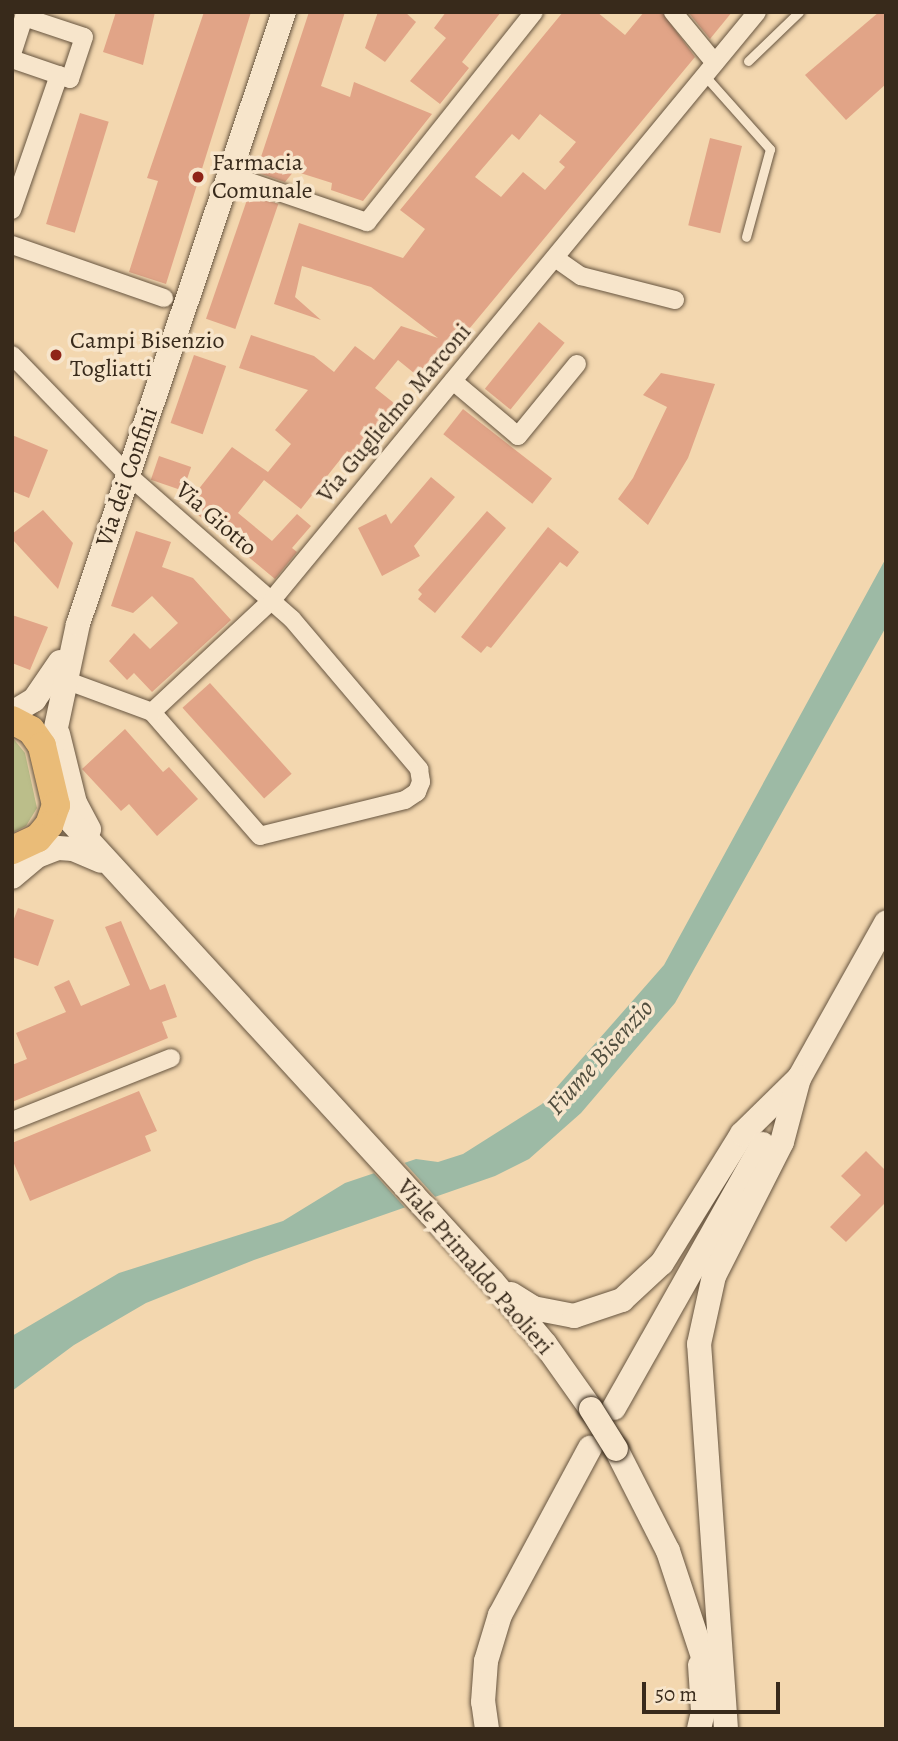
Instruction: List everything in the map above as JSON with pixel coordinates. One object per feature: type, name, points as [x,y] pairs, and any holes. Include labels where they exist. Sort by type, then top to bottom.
[{"type":"main road","name":"Via dei Confini","points":[[48,765],[55,719],[78,624],[284,12]]},
{"type":"main road","name":"Via dei Confini","points":[[12,713],[47,687],[78,624]]},
{"type":"main road","points":[[55,719],[75,803],[119,873]]},
{"type":"main road","name":"Via dei Confini","points":[[12,720],[37,737],[48,765],[56,805]]},
{"type":"main road","points":[[18,850],[49,825],[56,805]]},
{"type":"main road","name":"Viale Primaldo Paolieri","points":[[56,805],[343,1117],[602,1408],[616,1449],[668,1551],[697,1629],[725,1729]]},
{"type":"main road","points":[[12,877],[37,856],[63,847]]},
{"type":"main road","name":"Viale Primaldo Paolieri","points":[[18,850],[63,847],[88,854],[119,873]]},
{"type":"main road","points":[[602,1408],[799,1078],[886,923]]},
{"type":"main road","points":[[485,1274],[533,1308],[558,1315],[585,1315],[622,1300],[662,1263],[742,1133],[799,1078]]},
{"type":"main road","points":[[725,1729],[699,1344],[714,1276],[782,1142],[799,1078]]},
{"type":"main road","points":[[487,1729],[483,1702],[486,1661],[500,1615],[590,1448]]},
{"type":"main road","points":[[697,1629],[703,1711],[699,1729]]},
{"type":"street","points":[[229,175],[367,222],[534,12]]},
{"type":"street","points":[[673,12],[710,69]]},
{"type":"street","name":"Via Guglielmo Marconi","points":[[152,712],[272,600],[757,12]]},
{"type":"street","points":[[24,18],[84,37],[70,79],[59,75],[12,56],[24,18]]},
{"type":"street","points":[[12,210],[59,75]]},
{"type":"street","points":[[12,245],[164,298]]},
{"type":"street","points":[[555,257],[580,276],[675,300]]},
{"type":"street","name":"Via Giotto","points":[[12,355],[128,475],[272,600],[419,769],[417,792],[405,800],[260,836],[152,712]]},
{"type":"street","points":[[453,381],[518,436],[577,364]]},
{"type":"street","points":[[65,680],[152,712]]},
{"type":"street","points":[[12,1121],[171,1058]]},
{"type":"lane","points":[[748,61],[799,12]]},
{"type":"lane","points":[[710,69],[770,149],[746,237]]},
{"type":"green space","points":[[12,737],[25,753],[37,808],[26,826],[12,833]]},
{"type":"water","name":"Fiume Bisenzio","points":[[886,558],[886,627],[675,1003],[581,1113],[529,1159],[495,1176],[254,1260],[146,1303],[74,1345],[12,1391],[12,1336],[119,1273],[283,1221],[345,1183],[416,1159],[438,1162],[463,1154],[542,1104],[664,965]]},
{"type":"pier","points":[[402,1160],[439,1201],[409,1212],[372,1171]]},
{"type":"building","points":[[116,12],[155,12],[143,65],[103,52]]},
{"type":"building","points":[[204,12],[251,12],[166,284],[129,272],[158,181],[147,178]]},
{"type":"building","points":[[309,12],[345,12],[321,86],[350,97],[354,82],[432,114],[363,201],[331,190],[332,183],[294,171],[285,182],[256,172]]},
{"type":"building","points":[[378,12],[405,12],[416,22],[385,62],[365,48]]},
{"type":"building","points":[[446,12],[501,12],[462,62],[469,68],[440,104],[410,81],[446,38],[434,28]]},
{"type":"building","points":[[563,12],[597,12],[625,35],[644,12],[662,12],[695,57],[425,382],[398,360],[375,388],[404,411],[390,429],[386,425],[357,459],[347,451],[301,509],[264,480],[238,513],[272,541],[297,514],[311,526],[292,548],[297,552],[275,579],[186,505],[232,447],[268,472],[291,444],[275,430],[308,390],[239,368],[251,335],[314,356],[334,372],[355,346],[374,360],[401,326],[438,338],[371,287],[302,266],[295,297],[321,320],[274,304],[299,223],[403,258],[425,229],[400,210]],"holes":[[[540,114],[576,142],[559,162],[565,167],[545,190],[523,172],[501,197],[475,177],[512,134],[519,140]]]},
{"type":"building","points":[[688,12],[732,12],[710,39]]},
{"type":"building","points":[[879,12],[886,12],[886,84],[846,120],[805,75]]},
{"type":"building","points":[[80,113],[109,122],[75,233],[46,224]]},
{"type":"building","points":[[710,138],[742,146],[720,233],[688,225]]},
{"type":"building","points":[[249,194],[278,204],[235,329],[206,319]]},
{"type":"building","points":[[539,322],[565,343],[511,410],[485,389]]},
{"type":"building","points":[[194,355],[226,366],[203,434],[171,423]]},
{"type":"building","points":[[661,373],[715,384],[688,458],[648,525],[618,499],[633,478],[667,407],[643,395]]},
{"type":"building","points":[[463,409],[552,479],[532,504],[443,434]]},
{"type":"building","points":[[12,435],[48,450],[29,498],[12,491]]},
{"type":"building","points":[[159,456],[191,467],[183,491],[151,480]]},
{"type":"building","points":[[431,477],[455,497],[414,546],[420,556],[382,576],[358,528],[386,514],[391,524]]},
{"type":"building","points":[[43,510],[73,543],[58,589],[12,539],[12,534]]},
{"type":"building","points":[[487,511],[506,528],[435,613],[418,599],[422,594],[418,590]]},
{"type":"building","points":[[548,527],[579,552],[567,567],[560,562],[491,648],[487,646],[481,653],[461,637]]},
{"type":"building","points":[[136,531],[171,542],[162,567],[193,578],[231,620],[152,692],[134,673],[127,680],[109,661],[134,633],[150,649],[178,623],[152,596],[133,613],[111,606]]},
{"type":"building","points":[[12,615],[48,627],[30,670],[12,663]]},
{"type":"building","points":[[210,683],[292,774],[264,798],[183,708]]},
{"type":"building","points":[[125,729],[163,772],[169,767],[198,799],[157,836],[129,804],[121,811],[82,769]]},
{"type":"building","points":[[18,908],[54,920],[38,966],[12,957],[12,924]]},
{"type":"building","points":[[121,921],[150,990],[165,984],[177,1017],[162,1022],[168,1038],[12,1102],[12,1065],[27,1059],[16,1033],[66,1012],[54,987],[69,980],[81,1006],[130,985],[105,927]]},
{"type":"building","points":[[139,1091],[157,1131],[145,1136],[151,1151],[30,1201],[12,1159],[12,1143]]},
{"type":"building","points":[[866,1151],[886,1171],[886,1202],[846,1242],[830,1227],[861,1195],[841,1176]]},
{"type":"place","name":"Farmacia Comunale","points":[[198,177]]},
{"type":"place","name":"Campi Bisenzio Togliatti","points":[[56,355]]}]
